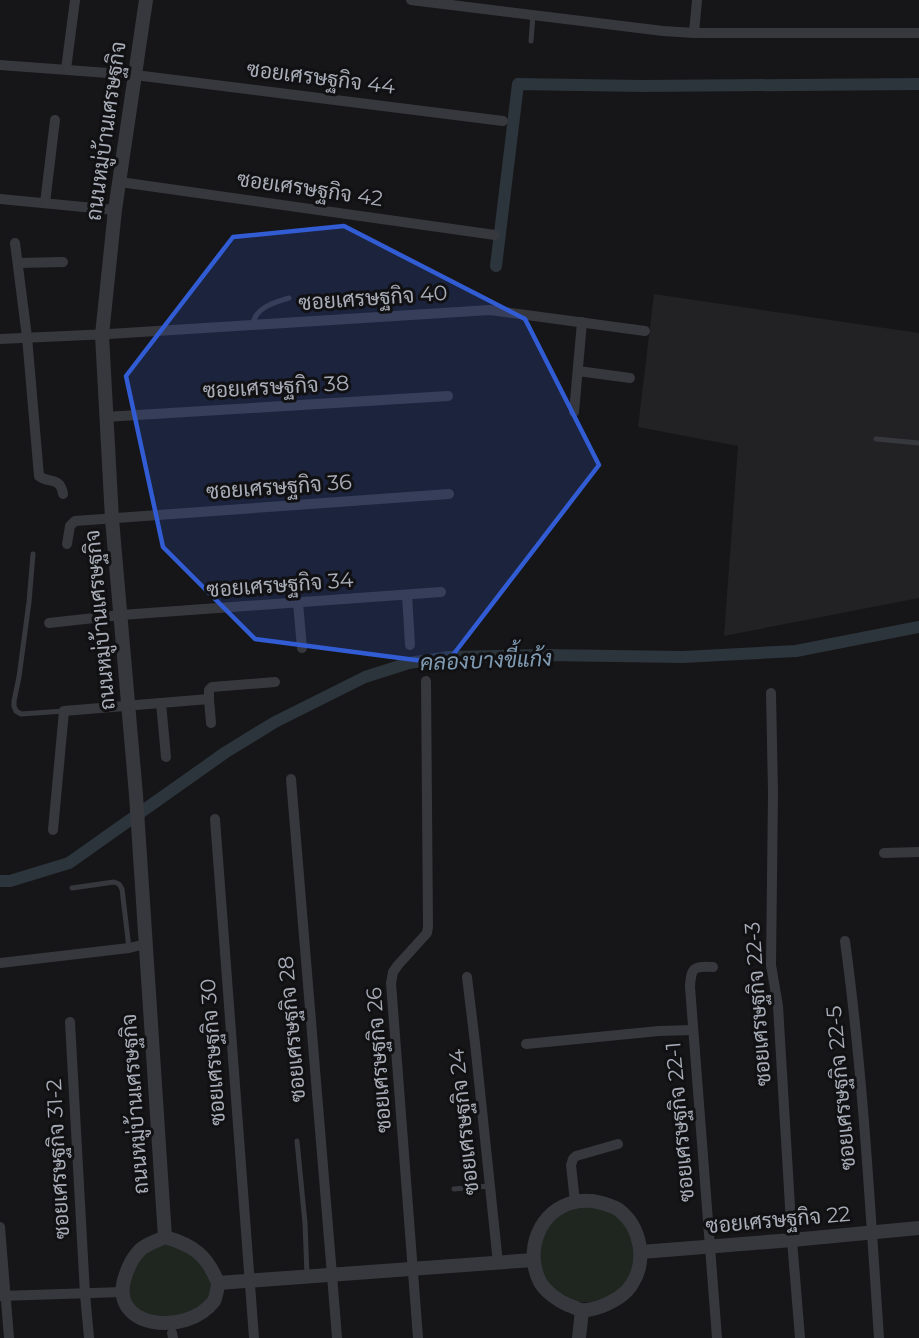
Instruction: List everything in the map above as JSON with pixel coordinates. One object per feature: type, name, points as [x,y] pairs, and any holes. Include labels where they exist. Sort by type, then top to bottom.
[{"type":"street","points":[[66,69],[75,0]]},
{"type":"street","name":"ถนนหมู่บ้านเศรษฐกิจ","points":[[146,0],[115,210],[102,334],[112,519],[136,795],[165,1237]]},
{"type":"street","points":[[411,0],[485,5],[533,15],[694,33],[919,33]]},
{"type":"street","points":[[694,33],[697,0]]},
{"type":"street","name":"ซอยเศรษฐกิจ 44","points":[[0,65],[135,75],[503,121]]},
{"type":"street","points":[[45,204],[55,120]]},
{"type":"street","name":"ซอยเศรษฐกิจ 42","points":[[120,182],[495,235]]},
{"type":"street","points":[[0,199],[115,210]]},
{"type":"street","points":[[15,243],[27,337],[39,476],[56,481],[63,494]]},
{"type":"street","points":[[18,263],[63,262]]},
{"type":"street","name":"ซอยเศรษฐกิจ 40","points":[[0,339],[490,310],[645,331]]},
{"type":"street","points":[[574,412],[582,322]]},
{"type":"street","points":[[578,371],[630,378]]},
{"type":"street","name":"ซอยเศรษฐกิจ 38","points":[[105,417],[448,396]]},
{"type":"street","name":"ซอยเศรษฐกิจ 36","points":[[68,544],[72,523],[75,521],[449,494]]},
{"type":"street","name":"ซอยเศรษฐกิจ 34","points":[[49,623],[121,615],[441,592]]},
{"type":"street","points":[[407,595],[410,645]]},
{"type":"street","points":[[298,603],[302,648]]},
{"type":"street","name":"ซอยเศรษฐกิจ 26","points":[[418,1338],[392,983],[393,972],[398,964],[427,933],[428,927],[426,681]]},
{"type":"street","points":[[211,723],[209,690],[212,687],[274,682]]},
{"type":"street","name":"ซอยเศรษฐกิจ 22-3","points":[[771,693],[773,792],[771,965],[778,1006],[800,1338]]},
{"type":"street","points":[[53,830],[64,711],[209,699]]},
{"type":"street","points":[[160,703],[166,757]]},
{"type":"street","name":"ซอยเศรษฐกิจ 28","points":[[291,779],[337,1338]]},
{"type":"street","name":"ซอยเศรษฐกิจ 30","points":[[214,819],[254,1338]]},
{"type":"street","points":[[884,853],[919,852]]},
{"type":"street","name":"ซอยเศรษฐกิจ 22-5","points":[[845,941],[862,1092],[879,1338]]},
{"type":"street","points":[[0,963],[146,944]]},
{"type":"street","name":"ซอยเศรษฐกิจ 22-1","points":[[713,967],[698,966],[690,974],[690,987],[717,1338]]},
{"type":"street","name":"ซอยเศรษฐกิจ 24","points":[[468,977],[498,1263]]},
{"type":"street","name":"ซอยเศรษฐกิจ 31-2","points":[[70,1022],[89,1338]]},
{"type":"street","name":"ซอยเศรษฐกิจ 22-1","points":[[526,1044],[692,1030]]},
{"type":"street","points":[[574,1202],[571,1165],[573,1159],[576,1156],[618,1144]]},
{"type":"street","points":[[593,1201],[618,1209],[637,1232],[641,1252],[639,1269],[632,1285],[619,1298],[602,1306],[582,1310],[559,1301],[541,1283],[533,1260],[534,1240],[543,1222],[557,1209],[574,1202],[593,1201]]},
{"type":"street","points":[[0,1227],[3,1296],[9,1338]]},
{"type":"street","name":"ซอยเศรษฐกิจ 22","points":[[641,1252],[919,1228]]},
{"type":"street","points":[[165,1237],[197,1250],[207,1261],[219,1283],[215,1299],[205,1316],[190,1327],[172,1335],[154,1330],[137,1321],[125,1308],[123,1292],[123,1281],[130,1262],[141,1248],[165,1237]]},
{"type":"street","points":[[219,1283],[533,1260]]},
{"type":"street","points":[[3,1296],[123,1292]]},
{"type":"street","points":[[579,1338],[582,1310]]},
{"type":"lane","points":[[531,41],[533,15]]},
{"type":"lane","points":[[253,325],[255,315],[264,308],[289,298]]},
{"type":"lane","points":[[876,439],[919,443]]},
{"type":"lane","points":[[33,554],[29,602],[14,706],[21,714],[64,711]]},
{"type":"lane","points":[[72,888],[114,882],[118,884],[122,889],[129,948]]},
{"type":"lane","points":[[297,1141],[305,1223],[307,1276]]},
{"type":"lane","points":[[454,1190],[490,1186]]},
{"type":"highlighted area","points":[[344,226],[525,319],[599,465],[446,664],[255,639],[163,547],[126,376],[233,237]]},
{"type":"shaded area","points":[[654,294],[919,333],[919,598],[724,636],[738,446],[638,427]]},
{"type":"shaded area","points":[[584,1205],[616,1211],[627,1223],[637,1255],[625,1286],[612,1297],[596,1302],[579,1302],[563,1297],[551,1287],[538,1259],[539,1243],[555,1217]]},
{"type":"shaded area","points":[[165,1244],[180,1245],[192,1251],[209,1273],[211,1287],[209,1301],[164,1327],[132,1305],[128,1292],[133,1266],[152,1248]]},
{"type":"waterway","points":[[496,266],[518,84],[641,86],[919,84]]},
{"type":"waterway","name":"คลองบางขี้แก้ง","points":[[0,881],[10,881],[69,863],[226,752],[275,722],[365,677],[409,663],[449,657],[544,655],[683,657],[796,651],[919,627]]}]
